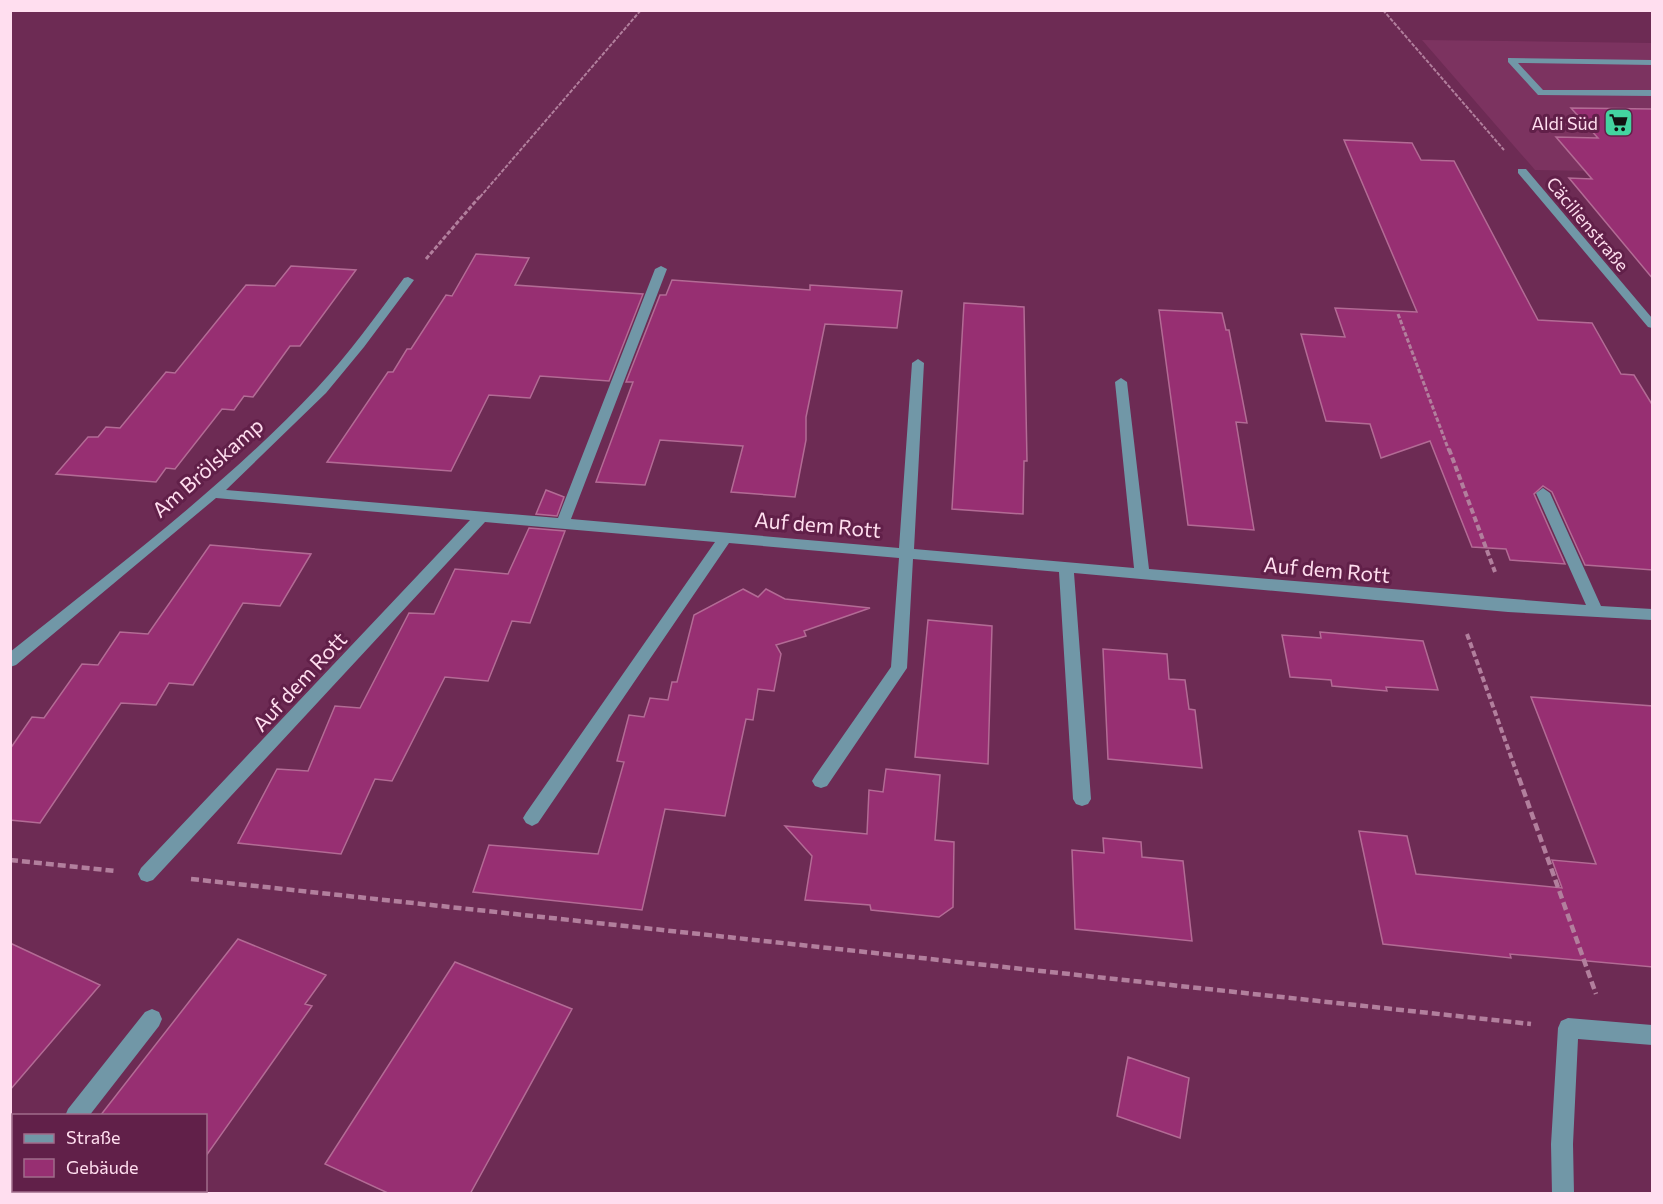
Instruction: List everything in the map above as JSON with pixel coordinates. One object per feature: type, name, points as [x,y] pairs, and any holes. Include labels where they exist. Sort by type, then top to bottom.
[{"type":"street","points":[[1653,62],[1511,60],[1540,93],[1653,93]]},
{"type":"street","name":"Cäcilienstraße","points":[[1522,171],[1653,325]]},
{"type":"street","points":[[563,523],[662,269]]},
{"type":"street","name":"Am Brölskamp","points":[[10,661],[213,493],[309,404],[380,320],[408,280]]},
{"type":"street","name":"Auf dem Rott","points":[[820,781],[899,668],[918,363]]},
{"type":"street","points":[[1121,382],[1142,573]]},
{"type":"street","name":"Auf dem Rott","points":[[213,493],[1508,606],[1653,615]]},
{"type":"street","points":[[1543,494],[1596,611]]},
{"type":"street","name":"Auf dem Rott","points":[[147,874],[482,516]]},
{"type":"street","name":"Auf dem Rott","points":[[532,818],[726,537]]},
{"type":"street","points":[[1065,567],[1082,799]]},
{"type":"street","points":[[77,1114],[152,1019]]},
{"type":"street","points":[[1563,1194],[1562,1144],[1568,1028],[1653,1035]]},
{"type":"path","points":[[408,280],[641,10]]},
{"type":"path","points":[[1383,10],[1522,171]]},
{"type":"path","points":[[1398,314],[1508,606]]},
{"type":"path","points":[[1455,601],[1609,1032]]},
{"type":"path","points":[[10,860],[1568,1028]]},
{"type":"shaded area","points":[[1422,40],[1652,43],[1652,172],[1535,170]]},
{"type":"building","points":[[1571,108],[1653,109],[1653,279],[1569,178],[1592,179],[1556,137],[1598,138]]},
{"type":"building","points":[[1344,140],[1412,143],[1421,160],[1454,161],[1538,320],[1592,323],[1621,374],[1634,375],[1653,406],[1653,570],[1585,565],[1552,492],[1543,486],[1534,494],[1565,564],[1510,560],[1506,549],[1472,547],[1430,441],[1381,458],[1370,424],[1326,421],[1301,334],[1345,337],[1335,308],[1417,312]]},
{"type":"building","points":[[476,254],[529,258],[515,285],[643,294],[609,381],[540,376],[530,398],[489,395],[451,471],[327,462],[388,372],[393,372],[407,349],[411,349],[446,295],[452,296]]},
{"type":"building","points":[[291,266],[356,270],[300,346],[290,346],[253,397],[244,396],[234,410],[222,409],[175,469],[166,468],[156,482],[56,474],[88,437],[98,437],[106,427],[120,428],[166,372],[175,373],[246,285],[275,286]]},
{"type":"building","points":[[672,280],[810,290],[810,285],[902,291],[897,328],[825,324],[806,417],[806,440],[795,497],[731,492],[743,446],[660,440],[645,485],[596,482],[633,382],[626,382],[660,295],[666,295]]},
{"type":"building","points":[[964,303],[1024,307],[1027,461],[1024,461],[1023,514],[952,509]]},
{"type":"building","points":[[1159,310],[1222,313],[1226,330],[1229,330],[1247,423],[1236,422],[1254,530],[1188,525]]},
{"type":"building","points":[[546,490],[564,497],[557,516],[536,514]]},
{"type":"building","points":[[529,528],[565,531],[530,623],[512,621],[488,681],[445,677],[392,781],[375,779],[341,854],[238,843],[277,769],[308,771],[335,706],[360,708],[409,613],[434,614],[455,569],[508,574]]},
{"type":"building","points":[[210,545],[311,554],[280,606],[243,603],[193,685],[169,683],[156,705],[121,703],[40,823],[10,820],[10,749],[32,717],[44,718],[82,664],[98,665],[120,632],[148,634]]},
{"type":"building","points":[[743,589],[758,597],[766,589],[785,599],[870,608],[804,631],[806,636],[776,645],[781,654],[774,691],[758,689],[753,720],[746,719],[725,816],[665,809],[642,910],[473,892],[489,845],[598,854],[624,762],[617,761],[629,715],[644,717],[650,698],[668,700],[672,682],[677,682],[694,615]]},
{"type":"building","points":[[928,620],[992,626],[988,764],[915,757]]},
{"type":"building","points":[[1320,632],[1423,641],[1438,690],[1386,687],[1387,691],[1332,686],[1331,680],[1290,677],[1282,635],[1321,638]]},
{"type":"building","points":[[1103,649],[1167,654],[1169,679],[1185,680],[1189,709],[1195,710],[1202,768],[1108,759]]},
{"type":"building","points":[[1531,697],[1653,706],[1653,967],[1510,954],[1511,958],[1383,944],[1359,831],[1407,836],[1416,874],[1562,888],[1552,860],[1596,864]]},
{"type":"building","points":[[886,769],[940,775],[935,840],[954,842],[953,907],[939,917],[871,910],[870,905],[805,900],[812,856],[785,826],[867,834],[869,790],[883,792]]},
{"type":"building","points":[[1103,838],[1141,842],[1142,857],[1183,861],[1192,941],[1075,929],[1072,850],[1104,853]]},
{"type":"building","points":[[238,939],[326,975],[305,1004],[312,1006],[207,1155],[207,1114],[102,1114]]},
{"type":"building","points":[[10,943],[100,985],[10,1090]]},
{"type":"building","points":[[455,962],[572,1009],[470,1194],[390,1194],[325,1164]]},
{"type":"building","points":[[1128,1057],[1189,1078],[1180,1138],[1117,1116]]},
{"type":"place","name":"Aldi Süd","points":[[1619,123]]}]
